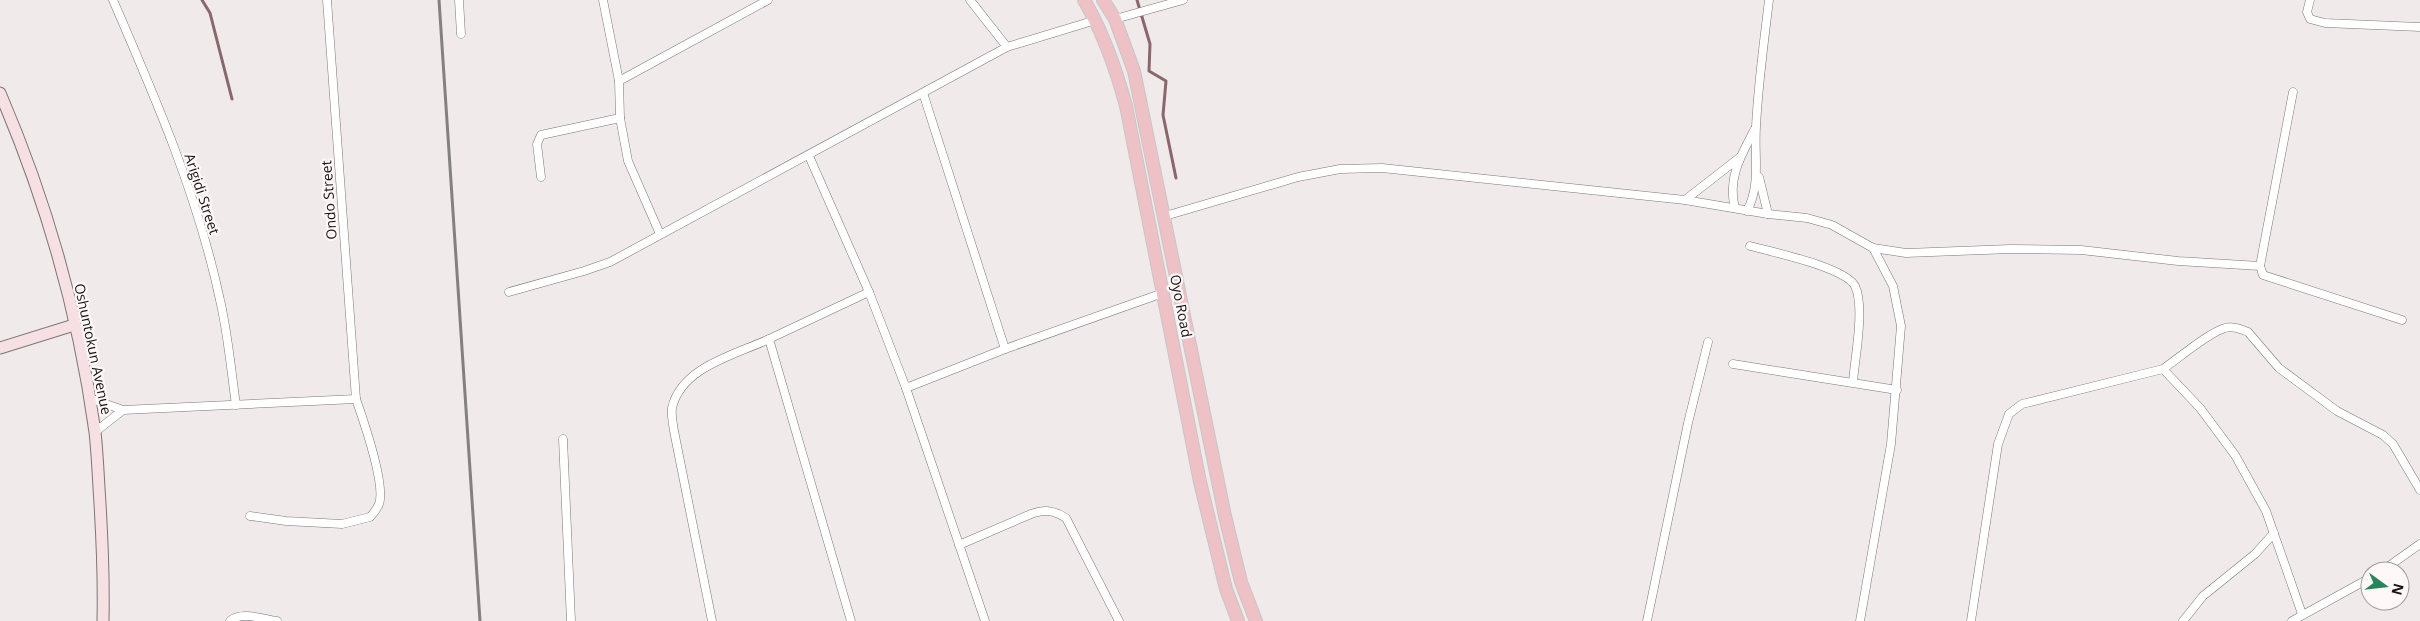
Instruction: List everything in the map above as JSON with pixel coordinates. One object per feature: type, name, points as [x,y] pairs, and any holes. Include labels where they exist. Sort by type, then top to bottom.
[{"type":"main road","name":"Oyo Road","points":[[1084,0],[1096,20],[1118,77],[1124,99],[1200,482],[1226,589],[1238,621]]},
{"type":"main road","name":"Oyo Road","points":[[1103,0],[1115,20],[1134,71],[1225,516],[1241,582],[1256,621]]},
{"type":"main road","name":"Oshuntokun Avenue","points":[[0,93],[46,215],[74,325],[90,398],[95,432],[101,527],[104,621]]},
{"type":"main road","points":[[0,348],[74,325]]},
{"type":"street","name":"Arigidi Street","points":[[113,0],[153,92],[196,211],[220,300],[236,405]]},
{"type":"street","name":"Ondo Street","points":[[250,516],[286,521],[342,524],[370,518],[379,504],[379,484],[365,422],[356,398],[327,0]]},
{"type":"street","points":[[459,0],[461,34]]},
{"type":"street","points":[[603,0],[619,81],[620,118],[628,161],[660,234]]},
{"type":"street","points":[[619,81],[768,0]]},
{"type":"street","points":[[970,0],[1007,47]]},
{"type":"street","points":[[1115,20],[1183,0]]},
{"type":"street","points":[[1747,211],[1754,198],[1756,128],[1769,0]]},
{"type":"street","points":[[2310,0],[2307,12],[2310,19],[2318,21],[2420,27]]},
{"type":"street","points":[[509,292],[610,262],[809,156],[1007,47],[1096,20]]},
{"type":"street","points":[[2293,92],[2260,266],[2263,275],[2402,320]]},
{"type":"street","points":[[923,93],[1005,349]]},
{"type":"street","points":[[541,177],[537,144],[541,135],[620,118]]},
{"type":"street","points":[[1735,208],[1731,194],[1732,184],[1739,158],[1756,128]]},
{"type":"street","points":[[809,156],[869,292],[906,388],[985,621]]},
{"type":"street","points":[[1685,200],[1739,158]]},
{"type":"street","points":[[1165,216],[1298,177],[1340,168],[1382,168],[1685,200],[1747,211],[1806,218],[1832,225],[1873,248],[1906,253],[2010,248],[2081,250],[2178,261],[2260,266]]},
{"type":"street","points":[[1756,168],[1768,214]]},
{"type":"street","points":[[1750,246],[1840,272],[1855,287],[1859,312],[1853,381]]},
{"type":"street","points":[[1860,621],[1891,444],[1901,326],[1893,286],[1873,248]]},
{"type":"street","points":[[712,621],[674,431],[672,410],[683,384],[694,375],[869,292]]},
{"type":"street","points":[[906,388],[1005,349],[1163,293]]},
{"type":"street","points":[[1971,621],[1998,444],[2009,414],[2022,404],[2163,369],[2216,332],[2232,327],[2248,332],[2279,368],[2330,406],[2383,435],[2393,444],[2420,490]]},
{"type":"street","points":[[769,339],[851,621]]},
{"type":"street","points":[[1647,621],[1688,423],[1708,342]]},
{"type":"street","points":[[1733,364],[1853,381],[1897,390]]},
{"type":"street","points":[[2163,369],[2200,408],[2235,455],[2266,511],[2302,614]]},
{"type":"street","points":[[90,398],[123,410],[356,398]]},
{"type":"street","points":[[95,432],[123,410]]},
{"type":"street","points":[[564,439],[571,621]]},
{"type":"street","points":[[2411,474],[2420,477]]},
{"type":"street","points":[[959,544],[1031,514],[1043,510],[1055,512],[1066,518],[1119,621]]},
{"type":"street","points":[[2183,621],[2203,596],[2255,554],[2274,533]]},
{"type":"street","points":[[2396,561],[2420,544]]},
{"type":"street","points":[[2292,621],[2360,583]]},
{"type":"street","points":[[230,621],[235,616],[244,616],[277,621]]},
{"type":"waterway","points":[[202,0],[210,13],[232,99]]},
{"type":"waterway","points":[[1137,0],[1150,44],[1149,71],[1166,81],[1163,115],[1176,178]]},
{"type":"railway","points":[[439,0],[480,621]]}]
